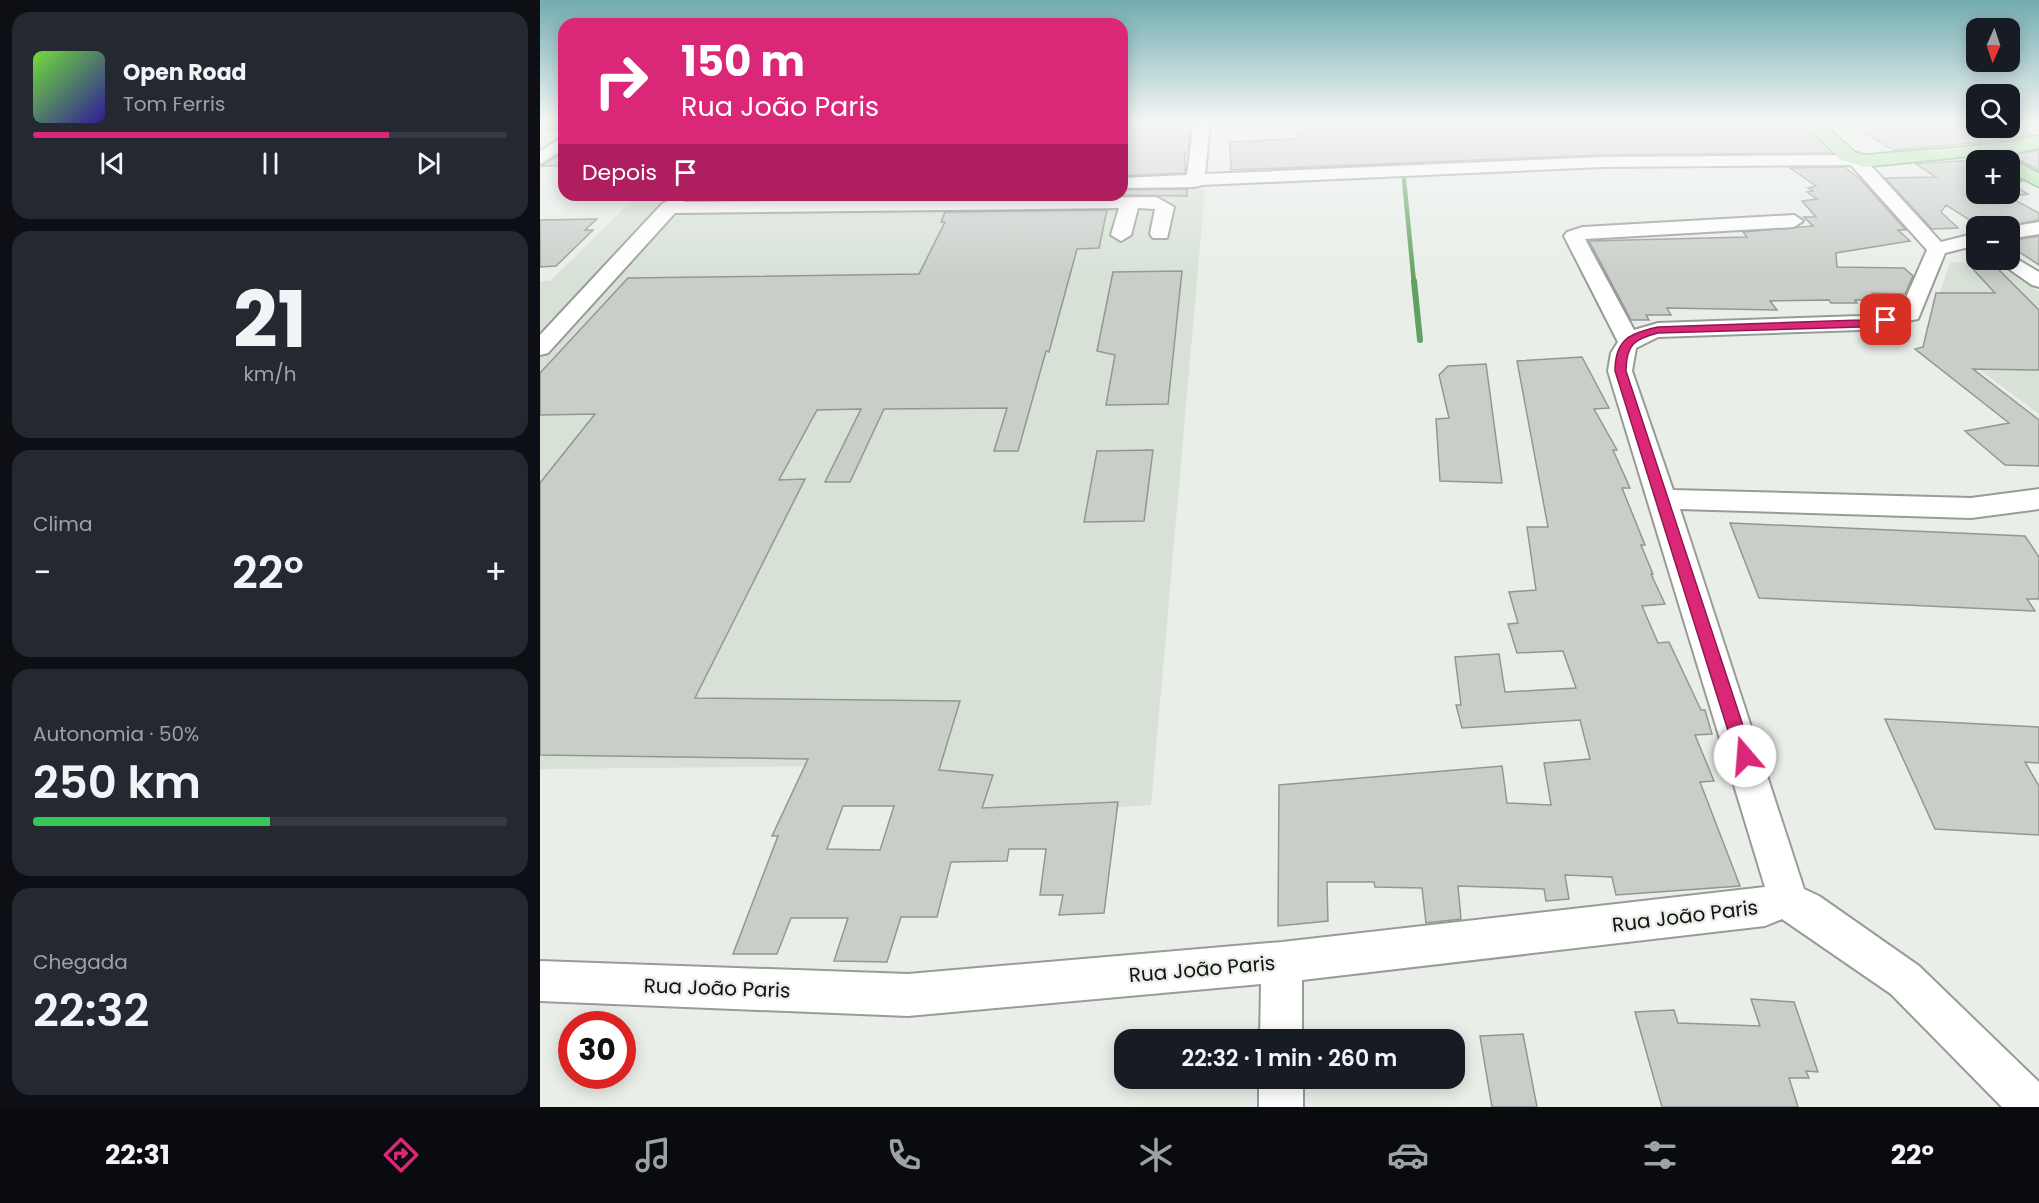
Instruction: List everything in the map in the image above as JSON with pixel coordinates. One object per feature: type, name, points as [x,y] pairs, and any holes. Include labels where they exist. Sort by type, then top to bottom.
[{"type":"street","points":[[1195,182],[1196,174]]},
{"type":"street","points":[[1128,183],[1365,174]]},
{"type":"street","points":[[1868,174],[1937,249]]},
{"type":"street","points":[[1121,235],[1130,202]]},
{"type":"street","points":[[540,348],[673,205],[1130,202],[1162,204],[1165,207],[1160,234]]},
{"type":"street","points":[[1794,221],[1583,233],[1574,236],[1629,342],[1640,334],[1658,330],[1860,323],[1910,314],[1937,249]]},
{"type":"street","points":[[2020,231],[2039,228]]},
{"type":"street","points":[[1937,249],[1966,242]]},
{"type":"street","points":[[2020,269],[2039,281]]},
{"type":"street","name":"Rua João Paris","points":[[540,981],[908,995],[1282,962],[1765,908],[1783,898],[1785,884],[1664,499],[1620,371],[1620,355],[1629,342]]},
{"type":"street","points":[[1664,499],[1960,508],[2039,499]]},
{"type":"street","points":[[1783,898],[1805,910],[1905,980],[2033,1107]]},
{"type":"street","points":[[1281,1029],[1282,962]]},
{"type":"street","points":[[1281,1089],[1281,1107]]},
{"type":"shaded area","points":[[1128,189],[1205,189],[1151,805],[922,820],[937,765],[540,769],[540,281],[550,281],[632,201],[1128,201]]},
{"type":"shaded area","points":[[1950,262],[1966,262],[1966,270],[2004,270],[2039,292],[2039,414],[1928,331]]},
{"type":"building","points":[[1128,174],[1171,174],[1128,176]]},
{"type":"building","points":[[1798,174],[1853,174],[1906,230],[1898,230],[1910,241],[1836,253],[1837,267],[1904,268],[1913,276],[1905,294],[1872,293],[1878,300],[1855,300],[1857,303],[1831,303],[1829,300],[1770,301],[1777,310],[1667,308],[1671,315],[1646,315],[1649,320],[1631,320],[1589,241],[1747,237],[1743,232],[1813,226],[1804,217],[1816,217],[1802,201],[1817,199],[1807,192],[1813,191],[1808,188],[1816,186]]},
{"type":"building","points":[[1931,174],[1966,174],[1966,204],[2020,203],[2039,213],[2039,220],[2020,224],[2020,216],[1966,218],[1946,205],[1941,212],[1958,228],[1932,229],[1885,178],[1936,177]]},
{"type":"building","points":[[1187,189],[1187,196],[1128,195],[1128,190]]},
{"type":"building","points":[[2020,189],[2028,194],[2020,195]]},
{"type":"building","points":[[1107,210],[1099,248],[1077,249],[1049,352],[1046,351],[1018,451],[994,451],[1007,408],[884,409],[850,482],[825,482],[861,409],[817,410],[779,480],[805,479],[695,698],[960,701],[939,770],[993,775],[982,808],[1118,802],[1104,913],[1059,915],[1063,895],[1040,895],[1046,849],[1009,849],[1007,861],[951,862],[937,917],[901,917],[887,962],[834,961],[848,918],[791,918],[777,954],[733,954],[778,836],[772,836],[808,759],[540,755],[540,483],[595,414],[540,415],[540,373],[628,278],[919,274],[945,222],[941,222],[945,212]],"holes":[[[843,806],[894,806],[880,850],[827,849]]]},
{"type":"building","points":[[597,219],[585,230],[593,230],[556,266],[540,267],[540,220]]},
{"type":"building","points":[[2039,236],[2039,265],[2020,253],[2020,239]]},
{"type":"building","points":[[1974,270],[1999,270],[2039,310],[2039,370],[1973,369],[2039,420],[2039,466],[2005,465],[1965,431],[2009,423],[1915,349],[1923,347],[1936,293],[1995,293]]},
{"type":"building","points":[[1182,271],[1168,404],[1106,405],[1115,355],[1097,351],[1113,272]]},
{"type":"building","points":[[1582,357],[1609,408],[1594,409],[1617,450],[1613,450],[1630,488],[1622,488],[1645,545],[1641,545],[1653,574],[1651,574],[1665,604],[1642,606],[1658,643],[1669,642],[1701,710],[1705,710],[1712,734],[1695,735],[1714,781],[1700,782],[1740,886],[1616,895],[1612,877],[1565,875],[1569,899],[1546,901],[1544,889],[1458,886],[1461,919],[1426,923],[1422,888],[1375,887],[1374,882],[1327,882],[1328,921],[1278,926],[1279,785],[1502,766],[1507,803],[1551,805],[1544,763],[1590,759],[1580,720],[1462,728],[1456,705],[1461,705],[1455,657],[1499,654],[1505,692],[1576,688],[1563,651],[1517,653],[1508,624],[1518,623],[1509,592],[1536,590],[1527,527],[1548,527],[1517,361]]},
{"type":"building","points":[[1486,364],[1502,483],[1440,481],[1436,419],[1449,418],[1439,375],[1448,366]]},
{"type":"building","points":[[1153,450],[1144,521],[1084,522],[1097,451]]},
{"type":"building","points":[[1730,523],[2025,536],[2039,557],[2039,599],[2027,599],[2035,611],[1759,598]]},
{"type":"building","points":[[1885,719],[2039,727],[2039,763],[2025,762],[2039,786],[2039,835],[1935,829]]},
{"type":"building","points":[[1751,999],[1794,1002],[1818,1072],[1806,1071],[1809,1078],[1789,1078],[1798,1107],[1662,1107],[1635,1012],[1674,1010],[1678,1023],[1760,1026]]},
{"type":"building","points":[[1523,1034],[1537,1107],[1492,1107],[1480,1036]]},
{"type":"waterway","points":[[1404,180],[1414,283]]},
{"type":"waterway","points":[[1414,281],[1420,340]]},
{"type":"route","points":[[1745,756],[1664,499],[1620,371],[1620,355],[1629,342],[1640,334],[1658,330],[1860,323],[1886,320]]}]
